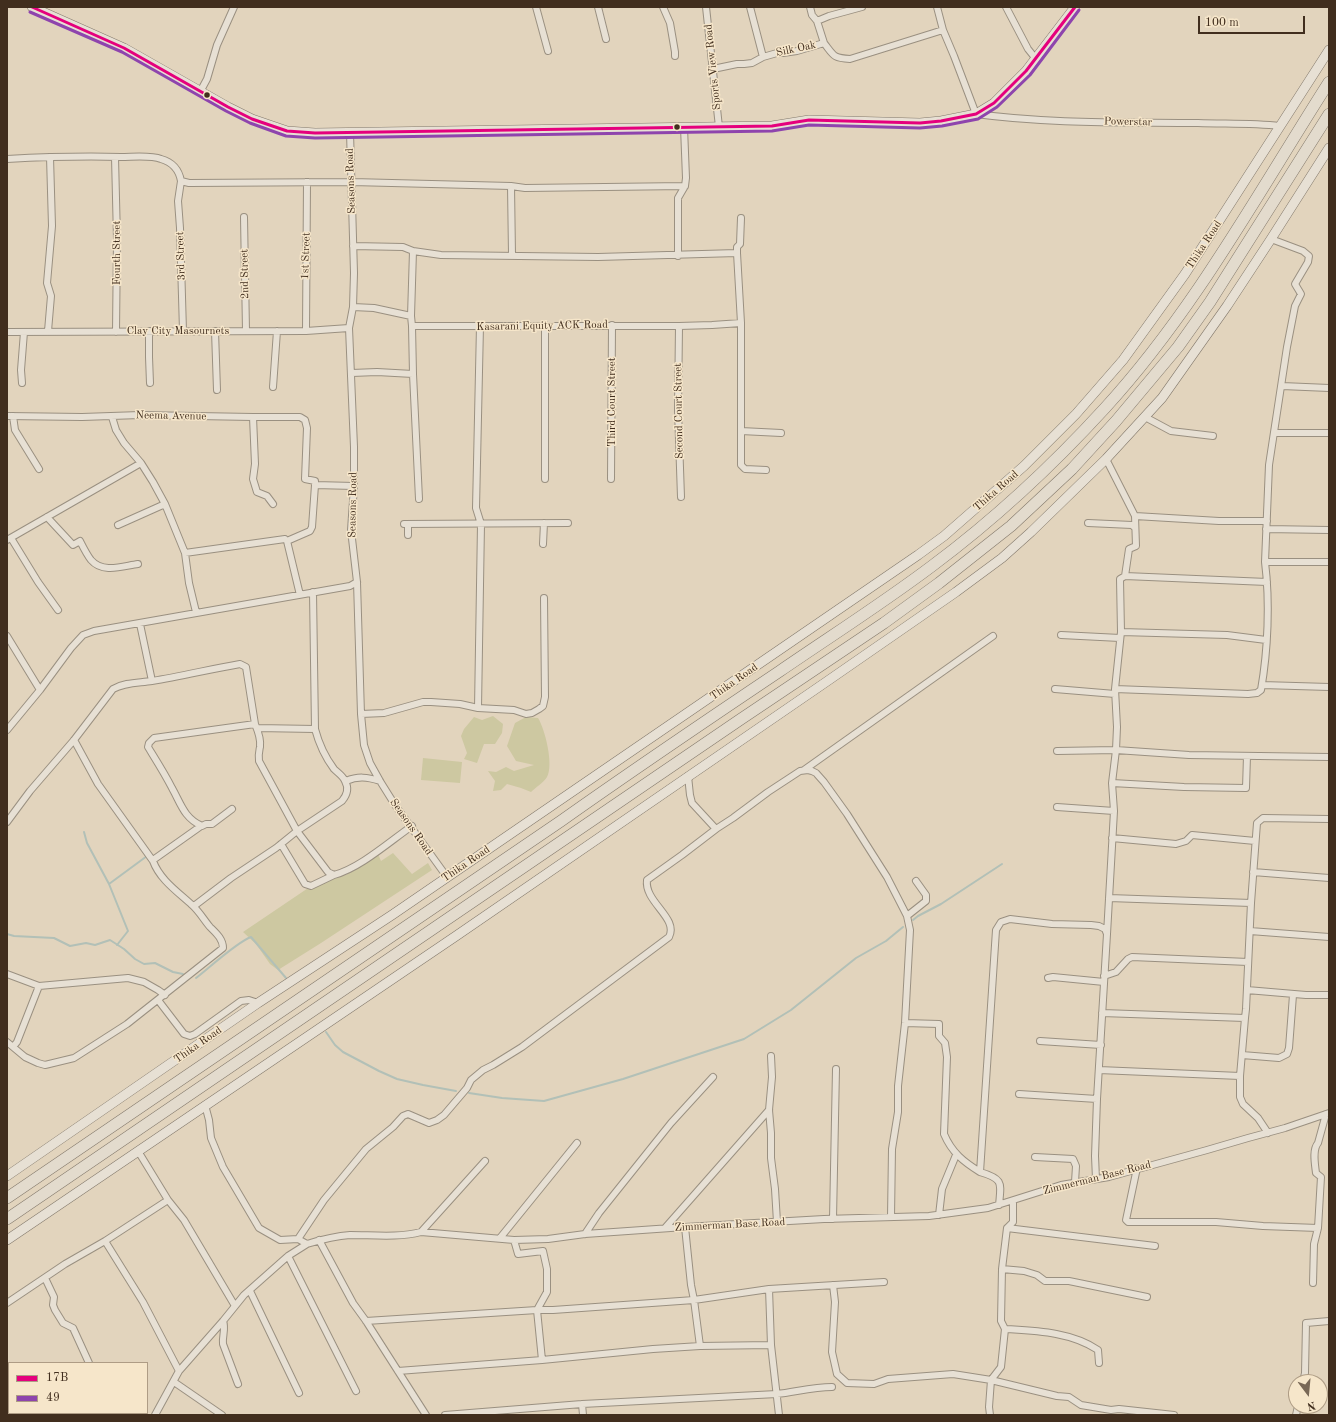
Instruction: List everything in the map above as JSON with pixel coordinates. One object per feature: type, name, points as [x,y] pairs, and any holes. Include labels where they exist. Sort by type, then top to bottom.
[{"type":"highway","name":"Thika Road","points":[[7,1198],[879,604],[933,566],[997,514],[1063,453],[1107,406],[1147,359],[1214,265],[1329,82]]},
{"type":"highway","points":[[7,1219],[884,623],[945,579],[1011,526],[1043,498],[1087,453],[1168,359],[1210,302],[1329,114]]},
{"type":"main road","points":[[32,7],[124,48],[200,92],[240,113],[267,125],[287,131],[308,133],[772,126],[809,120],[920,123],[941,121],[976,114],[994,102],[1026,71],[1075,7]]},
{"type":"main road","name":"Thika Road","points":[[7,1176],[258,1003],[392,915],[944,536],[1024,466],[1076,414],[1123,360],[1185,274],[1329,50]]},
{"type":"main road","points":[[7,1240],[402,973],[956,592],[1002,558],[1106,459],[1162,398],[1184,369],[1271,239],[1329,148]]},
{"type":"street","points":[[200,92],[207,78],[217,45],[234,7]]},
{"type":"street","points":[[536,7],[548,51]]},
{"type":"street","points":[[598,7],[606,39]]},
{"type":"street","points":[[663,7],[670,24],[676,52],[675,56]]},
{"type":"street","name":"Sports View Road","points":[[706,7],[719,127]]},
{"type":"street","points":[[750,7],[763,57]]},
{"type":"street","points":[[810,7],[812,15],[817,21],[824,43]]},
{"type":"street","points":[[817,21],[829,16],[862,7]]},
{"type":"street","points":[[937,7],[943,30],[976,114]]},
{"type":"street","points":[[1006,7],[1028,49],[1036,59]]},
{"type":"street","name":"Silk Oak","points":[[713,69],[737,64],[752,63],[763,57],[777,53],[783,54],[824,43],[831,54],[839,58],[850,59],[943,30]]},
{"type":"street","name":"Powerstar","points":[[976,114],[1007,118],[1059,121],[1247,123],[1280,126]]},
{"type":"street","points":[[678,256],[678,198],[685,186],[686,178],[684,127]]},
{"type":"street","name":"Seasons Road","points":[[350,132],[354,273],[353,307],[349,328],[352,373],[354,486],[351,530],[357,582],[361,714],[366,754],[395,805],[412,826],[447,877]]},
{"type":"street","points":[[7,159],[50,157],[160,158],[170,163],[180,175],[181,181],[189,183],[352,182],[511,186],[525,188],[685,186]]},
{"type":"street","points":[[48,331],[50,296],[48,283],[52,226],[50,157]]},
{"type":"street","name":"Fourth Street","points":[[115,157],[117,239],[116,332]]},
{"type":"street","name":"3rd Street","points":[[181,181],[178,201],[183,331]]},
{"type":"street","name":"1st Street","points":[[306,182],[308,194],[305,281],[306,330]]},
{"type":"street","points":[[511,186],[512,255]]},
{"type":"street","name":"2nd Street","points":[[244,217],[246,331]]},
{"type":"street","points":[[740,218],[740,244],[737,247],[737,253],[741,323],[742,467],[745,469],[766,470]]},
{"type":"street","points":[[1054,689],[1115,692],[1248,694],[1257,693],[1261,690],[1266,640],[1267,582],[1265,562],[1269,465],[1295,306],[1301,294],[1295,284],[1308,262],[1309,256],[1303,251],[1271,239]]},
{"type":"street","points":[[353,246],[403,247],[413,251],[441,255],[598,257],[653,255],[678,256],[737,253]]},
{"type":"street","points":[[413,251],[411,316],[419,499]]},
{"type":"street","points":[[353,307],[374,308],[411,316]]},
{"type":"street","name":"Kasarani Equity ACK Road","points":[[412,326],[679,326],[741,323]]},
{"type":"street","points":[[545,325],[545,479]]},
{"type":"street","name":"Third Court Street","points":[[612,325],[612,479]]},
{"type":"street","points":[[478,708],[481,524],[476,508],[480,326]]},
{"type":"street","name":"Second Court Street","points":[[679,326],[678,410],[681,497]]},
{"type":"street","name":"Clay City Masournets","points":[[7,332],[276,331],[349,328]]},
{"type":"street","points":[[149,331],[150,383]]},
{"type":"street","points":[[214,331],[217,390]]},
{"type":"street","points":[[273,387],[276,331]]},
{"type":"street","points":[[22,383],[20,370],[24,332]]},
{"type":"street","points":[[352,373],[377,372],[413,374]]},
{"type":"street","points":[[1282,386],[1329,388]]},
{"type":"street","points":[[10,416],[16,430],[38,469]]},
{"type":"street","name":"Neema Avenue","points":[[10,416],[300,416],[306,422],[307,449],[305,479],[315,481],[315,485]]},
{"type":"street","points":[[112,417],[116,430],[124,443],[140,462],[165,504],[185,553],[189,583],[196,612]]},
{"type":"street","points":[[253,417],[255,464],[253,479],[257,492],[267,496],[273,504]]},
{"type":"street","points":[[1145,417],[1171,431],[1212,436]]},
{"type":"street","points":[[741,431],[781,433]]},
{"type":"street","points":[[1275,433],[1329,434]]},
{"type":"street","points":[[1106,459],[1135,516],[1136,546],[1129,549],[1125,576]]},
{"type":"street","points":[[58,610],[9,539],[140,462]]},
{"type":"street","points":[[185,553],[285,539],[287,540],[310,531],[312,527],[315,485],[354,486]]},
{"type":"street","points":[[118,525],[165,504]]},
{"type":"street","points":[[1135,516],[1267,522]]},
{"type":"street","points":[[47,517],[73,546],[80,541],[91,560],[99,567],[114,568],[138,564]]},
{"type":"street","points":[[543,544],[544,523]]},
{"type":"street","points":[[408,535],[406,524],[568,523]]},
{"type":"street","points":[[1088,523],[1132,525],[1135,528]]},
{"type":"street","points":[[1266,529],[1329,530]]},
{"type":"street","points":[[287,540],[300,595]]},
{"type":"street","points":[[1265,562],[1329,562]]},
{"type":"street","points":[[1096,1179],[1095,1156],[1097,1099],[1114,811],[1112,783],[1116,750],[1115,692],[1120,635],[1120,579],[1125,576],[1267,582]]},
{"type":"street","points":[[7,730],[40,690],[71,648],[83,635],[94,631],[140,624],[196,612],[350,586],[357,582]]},
{"type":"street","points":[[194,906],[297,831],[342,801],[346,796],[346,781],[328,760],[319,744],[315,729],[313,592]]},
{"type":"street","points":[[361,714],[384,713],[423,702],[514,710],[526,714],[537,711],[542,706],[545,697],[544,598]]},
{"type":"street","points":[[140,624],[152,681]]},
{"type":"street","points":[[1061,635],[1227,635],[1266,640]]},
{"type":"street","points":[[7,636],[40,690]]},
{"type":"street","points":[[298,1239],[324,1200],[366,1149],[393,1127],[403,1116],[408,1114],[429,1122],[437,1120],[444,1115],[479,1072],[522,1047],[669,937],[671,931],[669,922],[649,894],[647,880],[768,792],[800,771],[804,770],[993,636]]},
{"type":"street","points":[[7,822],[30,791],[74,740],[113,689],[132,683],[152,681],[220,667],[244,665],[247,672],[260,746],[258,755],[259,761],[297,831],[328,872],[334,874]]},
{"type":"street","points":[[1262,685],[1329,687]]},
{"type":"street","points":[[202,826],[192,820],[183,810],[148,747],[154,738],[256,726],[315,729]]},
{"type":"street","points":[[9,1044],[25,1057],[38,1064],[45,1065],[74,1058],[126,1024],[165,995],[223,948],[223,944],[218,935],[194,906],[174,890],[156,868],[153,860],[98,784],[74,740]]},
{"type":"street","points":[[1057,751],[1116,750],[1189,756],[1329,757]]},
{"type":"street","points":[[1112,783],[1184,787],[1246,788],[1247,756]]},
{"type":"street","points":[[804,770],[812,770],[824,782],[847,814],[887,877],[907,916],[910,930],[898,1086],[898,1112],[892,1149],[891,1217]]},
{"type":"street","points":[[688,776],[692,803],[716,829]]},
{"type":"street","points":[[346,781],[360,777],[368,777],[380,781]]},
{"type":"street","points":[[1057,807],[1114,811]]},
{"type":"street","points":[[153,860],[202,826],[212,824],[232,809]]},
{"type":"street","points":[[1268,1132],[1258,1118],[1243,1104],[1240,1097],[1240,1076],[1257,824],[1263,818],[1329,819]]},
{"type":"street","points":[[281,844],[305,884],[311,886],[334,874],[354,867],[412,826]]},
{"type":"street","points":[[1112,838],[1176,844],[1186,841],[1192,835],[1255,842]]},
{"type":"street","points":[[1253,872],[1329,878]]},
{"type":"street","points":[[907,916],[926,901],[926,895],[916,881]]},
{"type":"street","points":[[1109,898],[1251,903]]},
{"type":"street","points":[[980,1172],[996,930],[998,926],[1001,922],[1010,919],[1052,924],[1100,926],[1107,934]]},
{"type":"street","points":[[1250,931],[1329,937]]},
{"type":"street","points":[[1048,978],[1104,979],[1116,972],[1128,959],[1132,957],[1248,962]]},
{"type":"street","points":[[7,974],[39,986],[128,978],[144,982],[165,995]]},
{"type":"street","points":[[9,1044],[17,1042],[39,986]]},
{"type":"street","points":[[1247,990],[1293,995],[1329,995]]},
{"type":"street","points":[[1242,1055],[1279,1058],[1287,1054],[1289,1048],[1293,995]]},
{"type":"street","points":[[158,1000],[184,1034],[190,1036],[242,1001],[249,1000],[258,1003]]},
{"type":"street","points":[[1102,1013],[1245,1018]]},
{"type":"street","points":[[904,1022],[939,1024],[940,1036],[946,1043],[947,1057],[944,1134],[956,1155],[980,1172],[992,1175],[998,1179],[1001,1187],[999,1205]]},
{"type":"street","points":[[1040,1041],[1101,1045]]},
{"type":"street","points":[[771,1056],[772,1077],[769,1110],[771,1158],[777,1222]]},
{"type":"street","points":[[833,1219],[836,1069]]},
{"type":"street","points":[[1099,1070],[1240,1076]]},
{"type":"street","points":[[585,1234],[599,1213],[671,1123],[713,1077]]},
{"type":"street","points":[[1019,1094],[1097,1099]]},
{"type":"street","points":[[205,1106],[209,1120],[211,1138],[223,1167],[259,1228],[280,1240],[298,1239],[307,1244]]},
{"type":"street","points":[[665,1228],[769,1110]]},
{"type":"street","points":[[1327,1113],[1319,1135],[1314,1156],[1316,1173],[1321,1177],[1329,1177]]},
{"type":"street","name":"Zimmerman Base Road","points":[[156,1415],[179,1371],[224,1321],[244,1295],[288,1256],[307,1244],[319,1240],[347,1236],[408,1235],[421,1232],[514,1240],[548,1239],[585,1234],[665,1228],[833,1219],[929,1216],[988,1208],[1061,1185],[1096,1179],[1208,1150],[1303,1123],[1327,1113]]},
{"type":"street","points":[[500,1238],[577,1143]]},
{"type":"street","points":[[138,1151],[168,1200],[184,1220],[235,1306]]},
{"type":"street","points":[[940,1214],[942,1189],[956,1155]]},
{"type":"street","points":[[1035,1157],[1072,1159],[1076,1166],[1075,1182]]},
{"type":"street","points":[[421,1232],[485,1161]]},
{"type":"street","points":[[1137,1168],[1126,1220],[1128,1222],[1216,1222],[1263,1226],[1318,1228]]},
{"type":"street","points":[[1313,1282],[1314,1244],[1318,1228],[1321,1177]]},
{"type":"street","points":[[7,1302],[168,1200]]},
{"type":"street","points":[[990,1415],[989,1407],[991,1380],[1001,1367],[1005,1329],[1001,1320],[1002,1269],[1007,1228],[1013,1222],[1013,1201]]},
{"type":"street","points":[[685,1227],[690,1285],[694,1300],[700,1346]]},
{"type":"street","points":[[1007,1228],[1155,1246]]},
{"type":"street","points":[[319,1240],[353,1303],[426,1415]]},
{"type":"street","points":[[514,1240],[518,1254],[543,1250],[547,1269],[547,1292],[537,1310],[542,1360]]},
{"type":"street","points":[[105,1241],[143,1302],[179,1371]]},
{"type":"street","points":[[288,1256],[356,1391]]},
{"type":"street","points":[[1002,1269],[1024,1271],[1037,1275],[1045,1281],[1069,1281],[1146,1297]]},
{"type":"street","points":[[45,1278],[54,1297],[53,1305],[55,1310],[63,1323],[73,1328],[89,1362]]},
{"type":"street","points":[[366,1321],[694,1300],[769,1289],[884,1282]]},
{"type":"street","points":[[833,1285],[835,1302],[832,1352],[837,1374],[847,1383],[874,1384],[888,1379],[953,1374],[991,1380],[1057,1396],[1069,1397],[1081,1405],[1111,1410],[1119,1409],[1174,1415]]},
{"type":"street","points":[[769,1289],[771,1345],[779,1415]]},
{"type":"street","points":[[250,1291],[299,1393]]},
{"type":"street","points":[[224,1321],[225,1326],[223,1344],[238,1384]]},
{"type":"street","points":[[1304,1374],[1306,1323],[1329,1321]]},
{"type":"street","points":[[1005,1329],[1062,1334],[1091,1345],[1098,1350],[1099,1363]]},
{"type":"street","points":[[398,1371],[542,1360],[653,1349],[700,1346],[771,1345]]},
{"type":"street","points":[[174,1382],[222,1415]]},
{"type":"street","points":[[445,1415],[582,1404],[777,1394],[821,1387],[832,1387]]},
{"type":"street","points":[[582,1404],[582,1415]]},
{"type":"shaded area","points":[[493,716],[503,724],[502,733],[495,744],[484,744],[477,763],[464,759],[467,753],[461,736],[464,729],[474,717],[482,720]]},
{"type":"shaded area","points":[[526,717],[538,718],[541,723],[548,747],[550,764],[547,777],[531,792],[507,784],[501,790],[493,791],[495,781],[488,771],[496,772],[506,767],[514,771],[534,765],[516,761],[507,746],[515,723]]},
{"type":"shaded area","points":[[423,758],[462,762],[460,783],[421,780]]},
{"type":"shaded area","points":[[393,853],[412,874],[428,863],[432,870],[278,970],[270,964],[256,944],[243,932],[323,878],[346,875],[378,854],[381,861]]},
{"type":"waterway","points":[[84,832],[87,843],[109,884]]},
{"type":"waterway","points":[[117,945],[128,931],[109,884],[147,856]]},
{"type":"waterway","points":[[913,920],[941,904],[1002,864]]},
{"type":"waterway","points":[[469,1093],[502,1098],[544,1101],[623,1079],[744,1039],[791,1010],[856,958],[886,941],[903,927]]},
{"type":"waterway","points":[[7,934],[14,936],[54,938],[70,946],[86,943],[95,945],[110,940],[144,964],[155,963],[173,972],[183,974]]},
{"type":"waterway","points":[[196,978],[231,950],[251,937],[286,978]]},
{"type":"waterway","points":[[326,1032],[335,1045],[343,1052],[379,1071],[397,1079],[456,1091]]},
{"type":"transit line","name":"17B","points":[[32,7],[124,48],[252,119],[287,131],[315,133],[772,126],[809,120],[920,123],[941,121],[976,114],[994,103],[1026,71],[1075,7]]},
{"type":"transit line","name":"49","points":[[30,12],[122,52],[250,123],[286,136],[315,138],[772,131],[809,125],[920,128],[942,126],[978,119],[997,107],[1030,75],[1079,10]]}]
